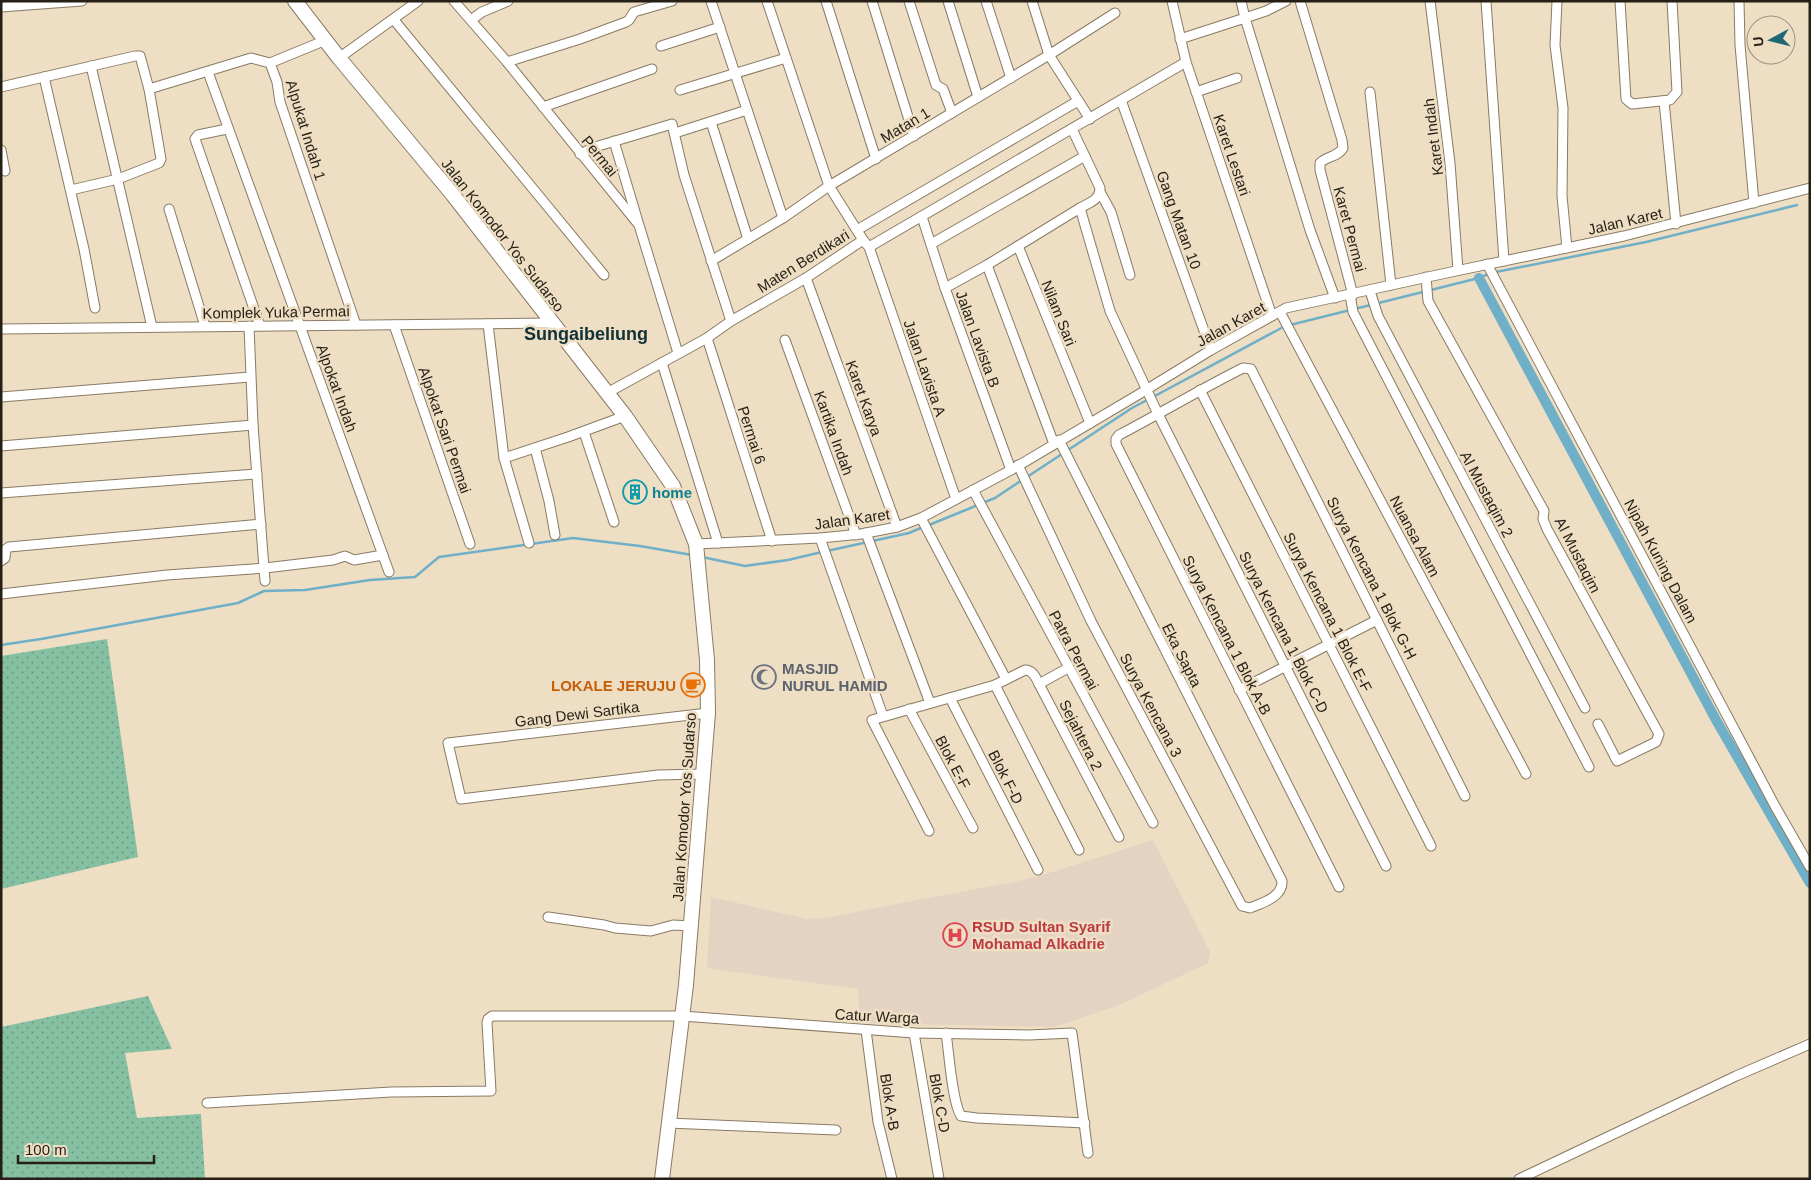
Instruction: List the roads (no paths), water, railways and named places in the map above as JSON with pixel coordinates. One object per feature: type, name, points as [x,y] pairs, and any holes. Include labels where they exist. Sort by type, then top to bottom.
[{"type":"street","points":[[1,7],[82,1]]},
{"type":"street","name":"Jalan Komodor Yos Sudarso","points":[[295,1],[339,58],[452,195],[625,416],[673,486],[697,545],[707,660],[708,712],[691,926],[662,1179]]},
{"type":"street","points":[[339,58],[418,1]]},
{"type":"street","name":"Permai","points":[[454,1],[507,62],[639,225],[678,354]]},
{"type":"street","points":[[471,20],[482,12],[508,1]]},
{"type":"street","points":[[507,62],[626,22],[630,20],[634,12],[672,1]]},
{"type":"street","points":[[711,1],[783,218]]},
{"type":"street","name":"Jalan Lavista A","points":[[767,1],[829,186],[866,243],[956,499]]},
{"type":"street","points":[[826,1],[876,159]]},
{"type":"street","points":[[872,1],[914,136]]},
{"type":"street","points":[[909,1],[936,85],[943,89],[952,113]]},
{"type":"street","points":[[948,1],[978,97]]},
{"type":"street","points":[[986,1],[1011,78]]},
{"type":"street","points":[[1032,1],[1050,56],[1090,119]]},
{"type":"street","name":"Karet Lestari","points":[[1172,1],[1186,62],[1196,92],[1278,314]]},
{"type":"street","points":[[1241,1],[1310,230],[1335,298]]},
{"type":"street","points":[[1180,39],[1266,11],[1286,1]]},
{"type":"street","name":"Karet Permai","points":[[1300,1],[1344,148],[1340,154],[1323,160],[1320,163],[1320,170],[1351,296],[1353,312],[1589,767]]},
{"type":"street","name":"Karet Indah","points":[[1430,1],[1450,163],[1458,270]]},
{"type":"street","points":[[1486,1],[1504,261]]},
{"type":"street","points":[[1557,1],[1555,45],[1562,108],[1562,196],[1567,248]]},
{"type":"street","points":[[1620,1],[1626,99],[1632,104],[1664,101],[1674,98],[1677,92],[1672,1]]},
{"type":"street","points":[[1740,1],[1740,45],[1754,203]]},
{"type":"street","name":"Matan 1","points":[[711,262],[783,218],[829,186],[1050,56],[1115,13]]},
{"type":"street","points":[[394,20],[604,276]]},
{"type":"street","points":[[661,46],[720,27]]},
{"type":"street","points":[[148,89],[251,58],[270,62],[326,40]]},
{"type":"street","points":[[1,87],[140,56],[161,159],[156,166],[118,180],[71,190]]},
{"type":"street","points":[[680,90],[786,58]]},
{"type":"street","name":"Alpukat Indah 1","points":[[270,62],[277,82],[280,102],[356,325]]},
{"type":"street","name":"Maten Berdikari","points":[[607,392],[707,338],[731,321],[866,243],[922,217],[1186,62]]},
{"type":"street","points":[[91,66],[152,327]]},
{"type":"street","points":[[543,107],[652,69]]},
{"type":"street","name":"Alpokat Indah","points":[[208,72],[227,129],[389,572]]},
{"type":"street","points":[[44,77],[71,190],[95,308]]},
{"type":"street","points":[[1196,92],[1237,78]]},
{"type":"street","points":[[1370,92],[1391,285]]},
{"type":"street","name":"Gang Matan 10","points":[[1121,100],[1210,350]]},
{"type":"street","points":[[857,230],[1078,101]]},
{"type":"street","points":[[1664,101],[1676,224]]},
{"type":"street","points":[[675,133],[747,110]]},
{"type":"street","points":[[711,122],[748,239]]},
{"type":"street","points":[[580,154],[614,141],[672,124],[684,175],[731,321]]},
{"type":"street","points":[[227,129],[198,136],[195,139],[260,326]]},
{"type":"street","points":[[1072,129],[1111,212],[1130,275]]},
{"type":"street","points":[[614,141],[639,225]]},
{"type":"street","points":[[1,150],[5,172]]},
{"type":"street","points":[[931,244],[1085,156]]},
{"type":"street","name":"Jalan Karet","points":[[697,545],[772,541],[821,542],[856,535],[867,535],[922,520],[956,499],[974,492],[1017,468],[1090,423],[1148,392],[1210,350],[1295,306],[1335,298],[1371,294],[1391,285],[1427,279],[1458,270],[1488,266],[1676,224],[1810,188]]},
{"type":"street","points":[[945,288],[987,265],[1096,199],[1100,192]]},
{"type":"street","points":[[169,208],[205,326]]},
{"type":"street","name":"Surya Kencana 1 Blok C-D","points":[[1080,208],[1110,311],[1157,412],[1386,866]]},
{"type":"street","name":"Jalan Lavista B","points":[[922,217],[945,288],[1017,468]]},
{"type":"street","name":"Nilam Sari","points":[[1018,246],[1090,423]]},
{"type":"street","name":"Eka Sapta","points":[[987,265],[1058,443],[1282,881]]},
{"type":"street","name":"Nipah Kuning Dalam","points":[[1488,266],[1775,806],[1810,867]]},
{"type":"street","name":"Karet Karya","points":[[806,278],[897,527]]},
{"type":"street","name":"Al Mustaqim","points":[[1427,279],[1428,301],[1544,512],[1543,520],[1547,529],[1659,734],[1656,742],[1618,761],[1598,724]]},
{"type":"street","name":"Al Mustaqim 2","points":[[1371,294],[1378,316],[1585,708]]},
{"type":"street","name":"Nuansa Alam","points":[[1278,314],[1292,334],[1526,774]]},
{"type":"street","name":"Komplek Yuka Permai","points":[[1,328],[552,323]]},
{"type":"street","points":[[488,324],[504,458],[529,543]]},
{"type":"street","name":"Alpokat Sari Permai","points":[[394,325],[470,544]]},
{"type":"street","points":[[249,326],[253,425],[265,581]]},
{"type":"street","name":"Permai 6","points":[[707,338],[772,541]]},
{"type":"street","name":"Kartika Indah","points":[[786,340],[856,535]]},
{"type":"street","points":[[662,363],[718,543]]},
{"type":"street","name":"Surya Kencana 1 Blok A-B","points":[[1253,372],[1248,368],[1243,368],[1157,412],[1119,434],[1116,444],[1338,887]]},
{"type":"street","name":"Surya Kencana 1 Blok G-H","points":[[1253,372],[1465,796]]},
{"type":"street","points":[[1,397],[250,377]]},
{"type":"street","name":"Surya Kencana 1 Blok E-F","points":[[1200,390],[1431,846]]},
{"type":"street","points":[[504,458],[584,432],[625,416]]},
{"type":"street","points":[[1,446],[253,425]]},
{"type":"street","points":[[584,432],[614,522]]},
{"type":"street","points":[[535,448],[549,501],[555,535]]},
{"type":"street","name":"Surya Kencana 3","points":[[1017,468],[1029,487],[1091,621],[1242,906],[1250,908],[1278,894],[1282,881]]},
{"type":"street","points":[[1,493],[257,474]]},
{"type":"street","name":"Patra Permai","points":[[974,492],[1153,823]]},
{"type":"street","points":[[922,520],[1006,680]]},
{"type":"street","points":[[1,561],[5,558],[6,550],[9,547],[261,524]]},
{"type":"street","points":[[867,535],[930,703]]},
{"type":"street","points":[[821,542],[883,716],[873,719],[872,723],[929,831]]},
{"type":"street","points":[[1,594],[167,576],[265,568],[333,560],[344,556],[354,560],[383,556]]},
{"type":"street","points":[[1239,690],[1378,620]]},
{"type":"street","points":[[1039,684],[1068,668]]},
{"type":"street","name":"Sejahtera 2","points":[[883,716],[995,685],[1025,670],[1029,670],[1039,684],[1119,837]]},
{"type":"street","points":[[995,685],[1079,850]]},
{"type":"street","name":"Blok F-D","points":[[950,698],[1038,870]]},
{"type":"street","name":"Blok E-F","points":[[909,709],[973,828]]},
{"type":"street","name":"Gang Dewi Sartika","points":[[704,774],[658,775],[461,799],[448,743],[708,712]]},
{"type":"street","points":[[548,917],[615,928],[651,931],[679,924],[691,926]]},
{"type":"street","name":"Catur Warga","points":[[207,1103],[391,1092],[491,1091],[487,1023],[490,1017],[682,1016],[914,1033],[1029,1036],[1072,1033],[1085,1123]]},
{"type":"street","name":"Blok A-B","points":[[866,1030],[878,1122],[892,1179]]},
{"type":"street","name":"Blok C-D","points":[[914,1033],[939,1179]]},
{"type":"street","points":[[946,1033],[955,1098],[961,1116],[1085,1123],[1088,1153]]},
{"type":"street","points":[[1519,1179],[1736,1076],[1810,1044]]},
{"type":"street","points":[[668,1123],[836,1130]]},
{"type":"waterway","points":[[1290,325],[1479,278],[1491,273],[1646,242],[1797,205]]},
{"type":"waterway","points":[[1479,278],[1716,720],[1810,883]]},
{"type":"waterway","points":[[1153,397],[1285,326]]},
{"type":"waterway","points":[[1027,477],[1132,408],[1149,399]]},
{"type":"waterway","points":[[929,525],[995,498],[1022,480]]},
{"type":"waterway","points":[[827,551],[909,533],[923,527]]},
{"type":"waterway","points":[[1,645],[238,603],[264,591],[305,590],[370,580],[415,577],[439,557],[573,538],[640,546],[692,555]]},
{"type":"waterway","points":[[702,557],[745,566],[788,560],[822,552]]},
{"type":"place","name":"home","points":[[635,492]]},
{"type":"place","name":"MASJID NURUL HAMID","points":[[764,677]]},
{"type":"place","name":"LOKALE JERUJU","points":[[693,685]]},
{"type":"place","name":"RSUD Sultan Syarif Mohamad Alkadrie","points":[[955,935]]},
{"type":"district","name":"Sungaibeliung","points":[[586,334]]}]
